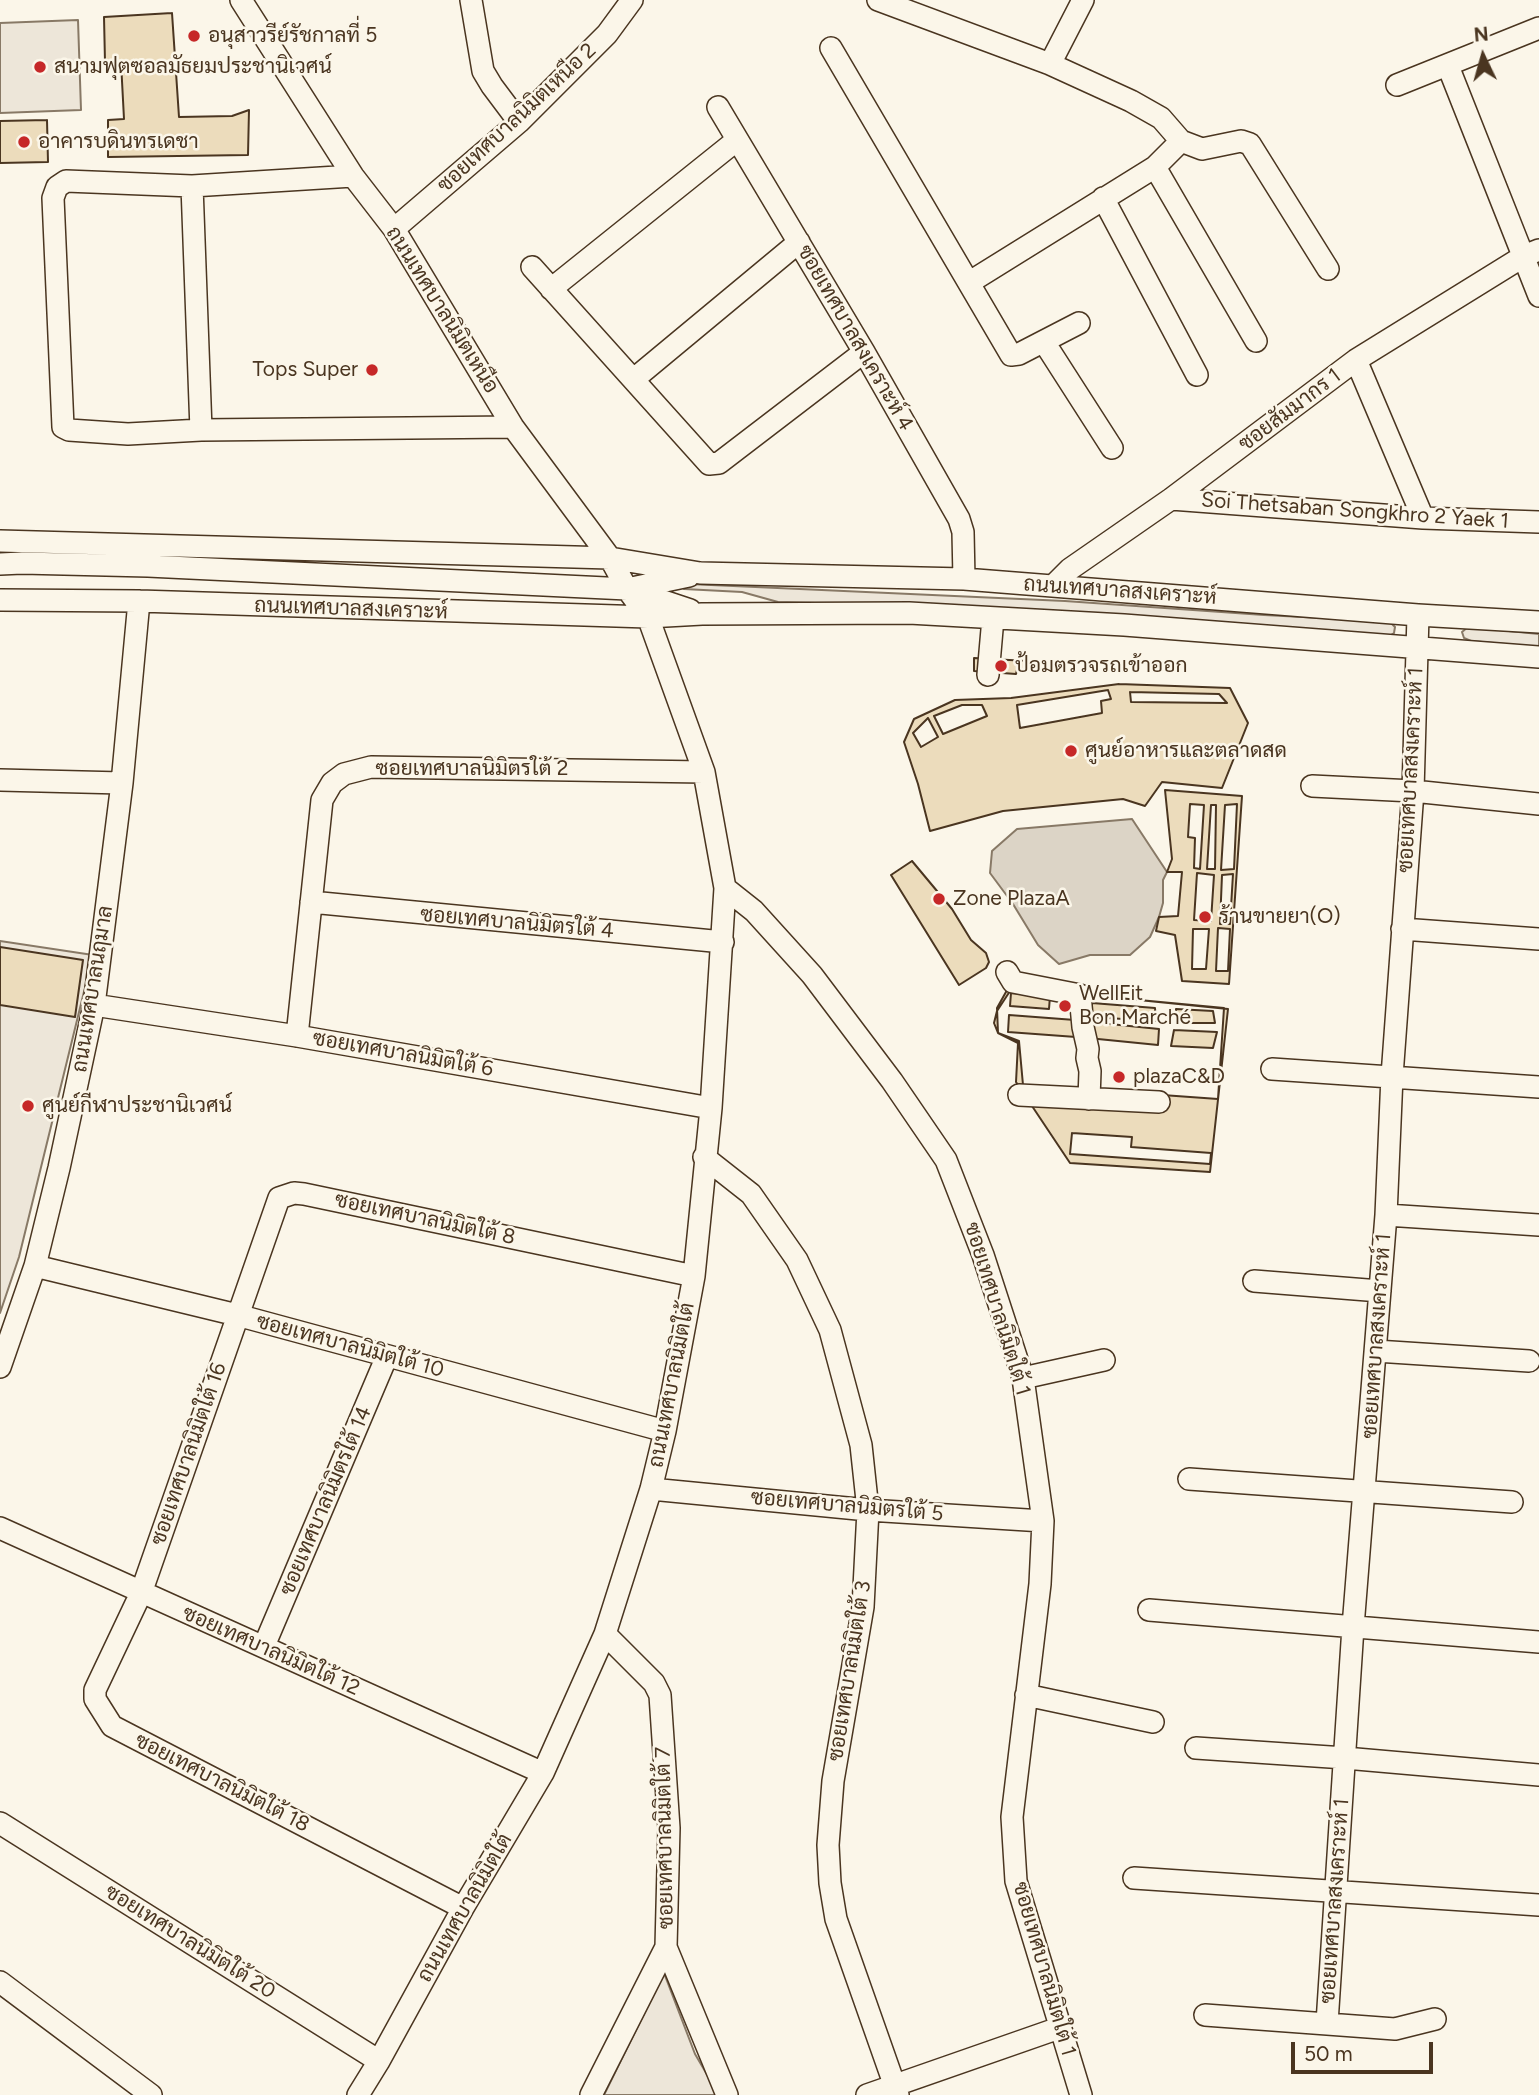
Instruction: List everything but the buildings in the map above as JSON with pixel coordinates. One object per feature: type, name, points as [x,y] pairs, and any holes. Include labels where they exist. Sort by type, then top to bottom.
[{"type":"street","points":[[471,0],[483,71],[519,122]]},
{"type":"street","name":"ซอยเทศบาลนิมิตเหนือ 2","points":[[394,229],[519,122],[607,34],[632,0]]},
{"type":"street","points":[[878,0],[1050,64],[1131,101],[1161,118],[1181,141],[1202,149],[1241,141],[1250,145],[1328,269]]},
{"type":"street","points":[[1050,64],[1083,0]]},
{"type":"street","name":"ถนนเทศบาลนิมิตเหนือ","points":[[248,3],[353,176],[394,229],[513,427],[610,558],[627,589],[648,617]]},
{"type":"street","points":[[1397,85],[1539,28]]},
{"type":"street","points":[[831,48],[1012,355],[1019,354],[1079,323]]},
{"type":"street","points":[[1448,66],[1531,253],[1539,296]]},
{"type":"street","name":"ซอยเทศบาลสงเคราะห์ 4","points":[[718,107],[864,352],[959,519],[963,532],[964,579]]},
{"type":"street","points":[[551,289],[737,140]]},
{"type":"street","points":[[970,282],[1155,167],[1181,141]]},
{"type":"street","points":[[1155,167],[1256,341]]},
{"type":"street","points":[[353,176],[192,186],[65,181],[57,187],[52,198],[63,427],[69,430],[128,434],[201,430],[513,427]]},
{"type":"street","points":[[192,186],[201,430]]},
{"type":"street","points":[[1103,198],[1197,375]]},
{"type":"street","points":[[634,379],[799,242]]},
{"type":"street","name":"ซอยสัมมากร 1","points":[[1053,586],[1070,569],[1171,499],[1356,360],[1531,253]]},
{"type":"street","points":[[532,267],[709,464],[719,463],[864,352]]},
{"type":"street","points":[[1044,342],[1112,448]]},
{"type":"street","points":[[1356,360],[1423,518]]},
{"type":"street","name":"Soi Thetsaban Songkhro 2 Yaek 1","points":[[1171,499],[1423,518],[1539,522]]},
{"type":"street","name":"ถนนเทศบาลสงเคราะห์","points":[[0,541],[610,558],[700,573],[964,579],[1539,622]]},
{"type":"street","name":"ถนนเทศบาลสงเคราะห์","points":[[0,564],[148,566],[627,589],[700,573]]},
{"type":"street","name":"ถนนเทศบาลสงเคราะห์","points":[[627,589],[702,614]]},
{"type":"street","name":"ถนนเทศบาลสงเคราะห์","points":[[0,600],[139,601],[648,617],[702,614],[909,613],[1124,625],[1539,657]]},
{"type":"street","name":"ถนนเทศบาลนฤมาล","points":[[0,1367],[35,1266],[60,1168],[94,1005],[122,783],[139,601]]},
{"type":"street","name":"ซอยเทศบาลสงเคราะห์ 1","points":[[1327,2023],[1353,1627],[1386,1214],[1392,1076],[1413,791],[1418,615]]},
{"type":"street","name":"ถนนเทศบาลนิมิตใต้","points":[[358,2095],[463,1908],[543,1773],[605,1634],[651,1489],[665,1431],[694,1276],[711,1108],[725,888],[704,772],[648,617]]},
{"type":"street","points":[[988,675],[993,618]]},
{"type":"street","name":"ซอยเทศบาลนิมิตรใต้ 2","points":[[297,1036],[322,800],[332,783],[344,774],[371,767],[704,772]]},
{"type":"street","points":[[0,780],[122,783]]},
{"type":"street","points":[[1312,786],[1413,791],[1539,804]]},
{"type":"street","name":"ซอยเทศบาลนิมิตใต้ 1","points":[[725,888],[754,911],[812,975],[892,1081],[946,1160],[984,1255],[1023,1378],[1043,1521],[1040,1584],[1012,1817],[1016,1881],[1081,2095]]},
{"type":"street","name":"ซอยเทศบาลนิมิตรใต้ 4","points":[[311,902],[723,942]]},
{"type":"street","points":[[1402,929],[1539,939]]},
{"type":"street","points":[[1007,972],[1013,982],[1080,995],[1090,1071],[1089,1098]]},
{"type":"street","name":"ซอยเทศบาลนิมิตใต้ 6","points":[[94,1005],[297,1036],[711,1108]]},
{"type":"street","points":[[1272,1069],[1539,1087]]},
{"type":"street","points":[[1019,1095],[1158,1102]]},
{"type":"street","name":"ซอยเทศบาลนิมิตใต้ 3","points":[[704,1157],[751,1194],[797,1260],[830,1330],[861,1445],[868,1510],[863,1607],[833,1781],[828,1846],[830,1883],[835,1919],[897,2090]]},
{"type":"street","name":"ซอยเทศบาลนิมิตใต้ 8","points":[[237,1315],[275,1204],[279,1198],[294,1193],[694,1276]]},
{"type":"street","points":[[1386,1214],[1539,1225]]},
{"type":"street","name":"ซอยเทศบาลนิมิตใต้ 10","points":[[35,1266],[237,1315],[665,1431]]},
{"type":"street","points":[[1254,1281],[1380,1291]]},
{"type":"street","name":"ซอยเทศบาลนิมิตใต้ 16","points":[[141,1593],[237,1315]]},
{"type":"street","points":[[1376,1351],[1529,1361]]},
{"type":"street","name":"ซอยเทศบาลนิมิตรใต้ 14","points":[[264,1646],[387,1356]]},
{"type":"street","points":[[1023,1378],[1104,1360]]},
{"type":"street","points":[[1189,1479],[1513,1502]]},
{"type":"street","name":"ซอยเทศบาลนิมิตรใต้ 5","points":[[651,1489],[868,1510],[1043,1521]]},
{"type":"street","name":"ซอยเทศบาลนิมิตใต้ 12","points":[[0,1528],[543,1773]]},
{"type":"street","name":"ซอยเทศบาลนิมิตใต้ 18","points":[[141,1593],[95,1690],[94,1699],[112,1726],[463,1908]]},
{"type":"street","points":[[1149,1610],[1539,1642]]},
{"type":"street","name":"ซอยเทศบาลนิมิตใต้ 7","points":[[605,1634],[654,1683],[660,1695],[669,1828],[666,1947],[727,2095]]},
{"type":"street","points":[[1026,1695],[1153,1722]]},
{"type":"street","points":[[1196,1748],[1539,1775]]},
{"type":"street","name":"ซอยเทศบาลนิมิตใต้ 20","points":[[0,1823],[379,2061]]},
{"type":"street","points":[[1134,1878],[1334,1889],[1539,1905]]},
{"type":"street","points":[[591,2095],[666,1947]]},
{"type":"street","points":[[0,1982],[152,2095]]},
{"type":"street","points":[[1205,2015],[1395,2029],[1436,2019]]},
{"type":"street","points":[[867,2095],[897,2090],[1059,2028]]},
{"type":"shaded area","name":"สนามฟุตซอลมัธยมประชานิเวศน์","points":[[78,20],[81,110],[0,113],[0,23]]},
{"type":"shaded area","points":[[689,584],[1065,601],[1380,621],[1390,622],[1395,627],[1394,633],[1388,637],[963,607],[778,602],[742,592],[684,589]]},
{"type":"shaded area","points":[[1468,627],[1539,634],[1539,647],[1471,641],[1464,638],[1462,632]]},
{"type":"shaded area","points":[[1132,819],[1167,872],[1163,880],[1163,903],[1150,937],[1130,955],[1090,955],[1059,964],[1038,945],[990,873],[992,851],[1017,829]]},
{"type":"shaded area","name":"ศูนย์กีฬาประชานิเวศน์","points":[[0,941],[93,955],[19,1257],[0,1313]]},
{"type":"shaded area","points":[[664,1973],[695,2054],[719,2095],[604,2095]]},
{"type":"place","name":"อนุสาวรีย์รัชกาลที่ 5","points":[[194,36]]},
{"type":"place","name":"สนามฟุตซอลมัธยมประชานิเวศน์","points":[[40,67]]},
{"type":"place","name":"อาคารบดินทรเดชา","points":[[24,142]]},
{"type":"place","name":"Tops Super","points":[[372,370]]},
{"type":"place","name":"ป้อมตรวจรถเข้าออก","points":[[1001,666]]},
{"type":"place","name":"ศูนย์อาหารและตลาดสด","points":[[1071,751]]},
{"type":"place","name":"Zone PlazaA","points":[[939,899]]},
{"type":"place","name":"ร้านขายยา(O)","points":[[1205,917]]},
{"type":"place","name":"WellFit Bon Marché","points":[[1065,1006]]},
{"type":"place","name":"plazaC&D","points":[[1119,1077]]},
{"type":"place","name":"ศูนย์กีฬาประชานิเวศน์","points":[[28,1106]]}]
